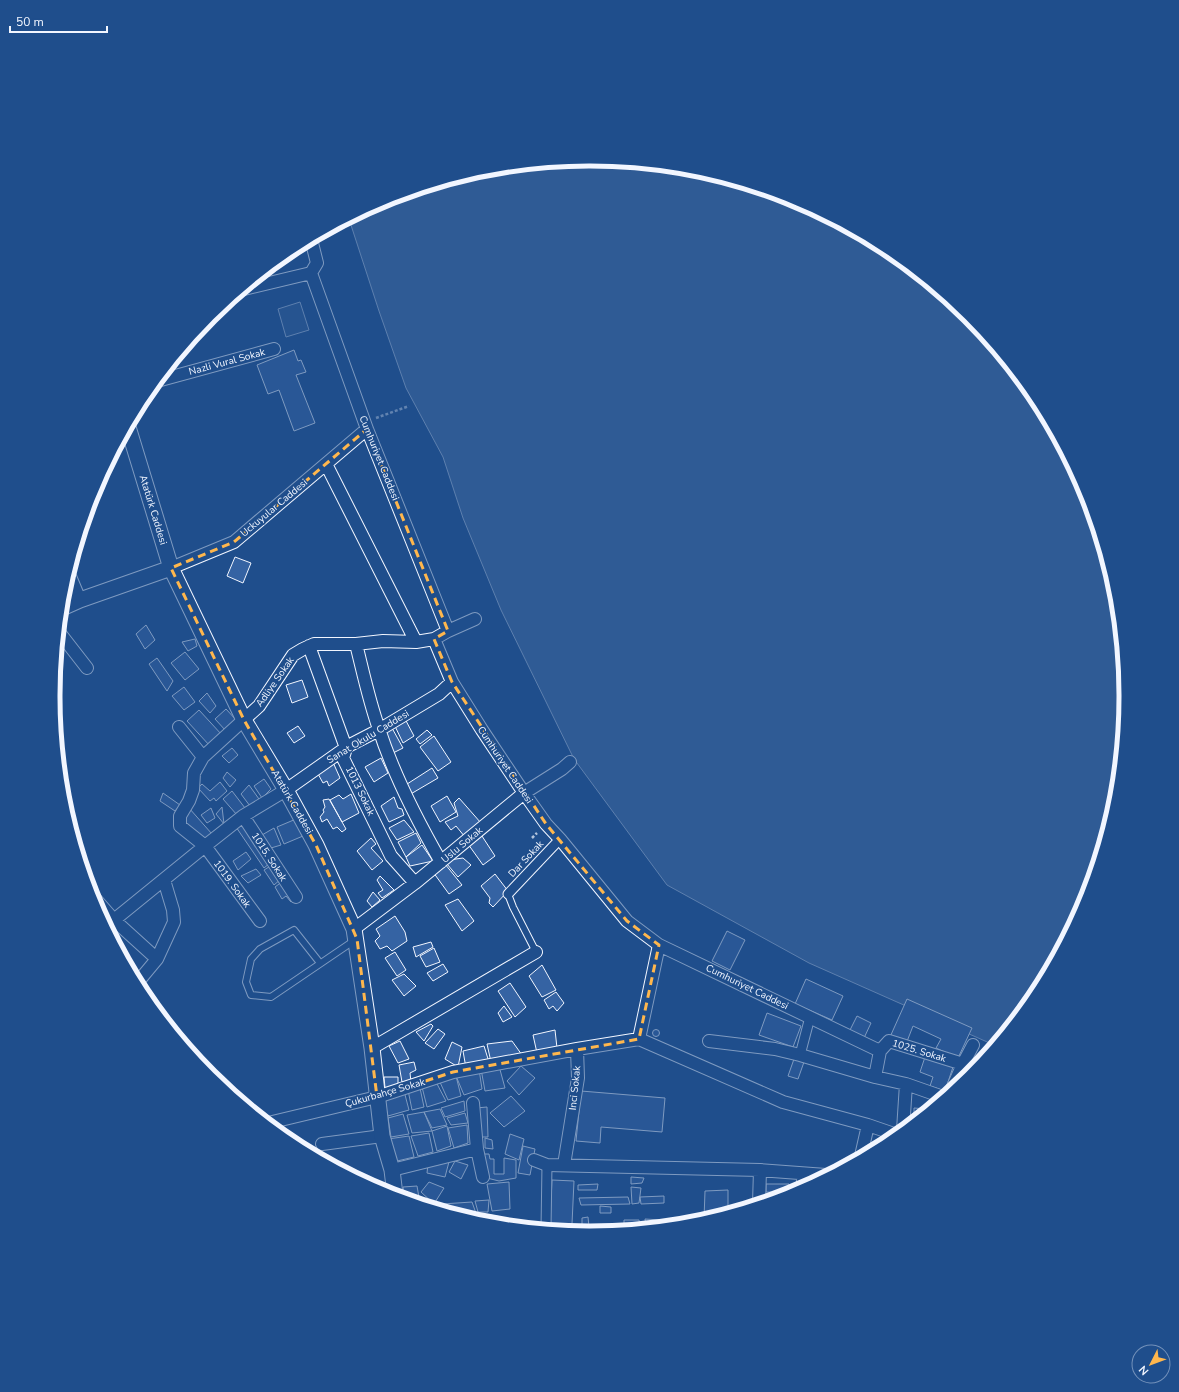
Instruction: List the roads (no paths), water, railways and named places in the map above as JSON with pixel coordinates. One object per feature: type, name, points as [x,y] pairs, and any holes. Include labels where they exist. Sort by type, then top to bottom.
[{"type":"street","points":[[254,287],[311,273],[317,263],[312,245]]},
{"type":"street","name":"Cumhuriyet Caddesi","points":[[311,273],[365,426],[448,631]]},
{"type":"street","name":"Nazli Vural Sokak","points":[[166,379],[274,349]]},
{"type":"street","name":"Uckuyular Caddesi","points":[[171,568],[234,542],[326,464],[365,426]]},
{"type":"street","name":"Atatürk Caddesi","points":[[130,434],[171,568],[244,720],[286,790],[316,845],[356,934],[372,1048],[382,1136],[392,1170],[394,1188]]},
{"type":"street","points":[[326,464],[416,642]]},
{"type":"street","points":[[68,605],[171,568]]},
{"type":"street","points":[[73,582],[80,600]]},
{"type":"street","points":[[434,639],[475,619]]},
{"type":"street","points":[[64,638],[87,668]]},
{"type":"street","name":"Cumhuriyet Caddesi","points":[[434,639],[452,682],[524,793],[546,824],[627,921],[659,945],[880,1051]]},
{"type":"street","name":"Adliye Sokak","points":[[205,846],[180,826],[180,816],[193,790],[194,773],[203,757],[260,706],[293,655],[314,644],[356,644],[383,641],[416,642],[434,639]]},
{"type":"street","points":[[356,644],[379,730],[391,761],[421,826],[441,862]]},
{"type":"street","name":"1013 Sokak","points":[[309,646],[346,748],[343,758],[391,856],[415,883]]},
{"type":"street","name":"Sanat Okulu Caddesi","points":[[205,846],[243,816],[286,790],[346,748],[439,694],[452,682]]},
{"type":"street","points":[[179,727],[203,757]]},
{"type":"street","name":"Uslu Sokak","points":[[356,934],[524,793],[562,769],[570,762]]},
{"type":"street","name":"1015. Sokak","points":[[243,816],[296,897]]},
{"type":"street","name":"Dar Sokak","points":[[508,894],[560,839]]},
{"type":"street","points":[[114,920],[205,846]]},
{"type":"street","name":"1019. Sokak","points":[[205,846],[260,921]]},
{"type":"street","points":[[141,978],[157,959],[174,922],[173,910],[164,880]]},
{"type":"street","points":[[105,910],[157,959]]},
{"type":"street","points":[[639,1039],[659,945]]},
{"type":"street","points":[[372,1048],[536,952]]},
{"type":"street","points":[[800,1055],[810,1017]]},
{"type":"street","points":[[577,1049],[639,1039],[783,1102],[868,1125],[889,1132]]},
{"type":"street","points":[[709,1041],[775,1049],[875,1077],[906,1084],[938,1095]]},
{"type":"street","name":"1025. Sokak","points":[[880,1051],[888,1041],[963,1064]]},
{"type":"street","points":[[958,1076],[973,1045]]},
{"type":"street","name":"Çukurbahçe Sokak","points":[[275,1121],[377,1097],[453,1072],[577,1049]]},
{"type":"street","name":"Inci Sokak","points":[[564,1165],[578,1078],[577,1049]]},
{"type":"street","points":[[875,1077],[880,1051]]},
{"type":"street","points":[[904,1122],[906,1084]]},
{"type":"street","points":[[473,1103],[477,1149],[483,1177]]},
{"type":"street","points":[[862,1150],[868,1125]]},
{"type":"street","points":[[322,1144],[382,1136]]},
{"type":"street","points":[[392,1170],[477,1149]]},
{"type":"street","points":[[534,1160],[547,1165],[760,1170],[816,1175]]},
{"type":"street","points":[[546,1223],[547,1165]]},
{"type":"street","points":[[759,1197],[760,1170]]},
{"type":"street","points":[[803,1174],[803,1180]]},
{"type":"lane","points":[[508,894],[536,952]]},
{"type":"lane","points":[[320,963],[294,930],[260,949],[251,959],[246,982],[251,995],[271,997],[320,963],[356,934]]}]
